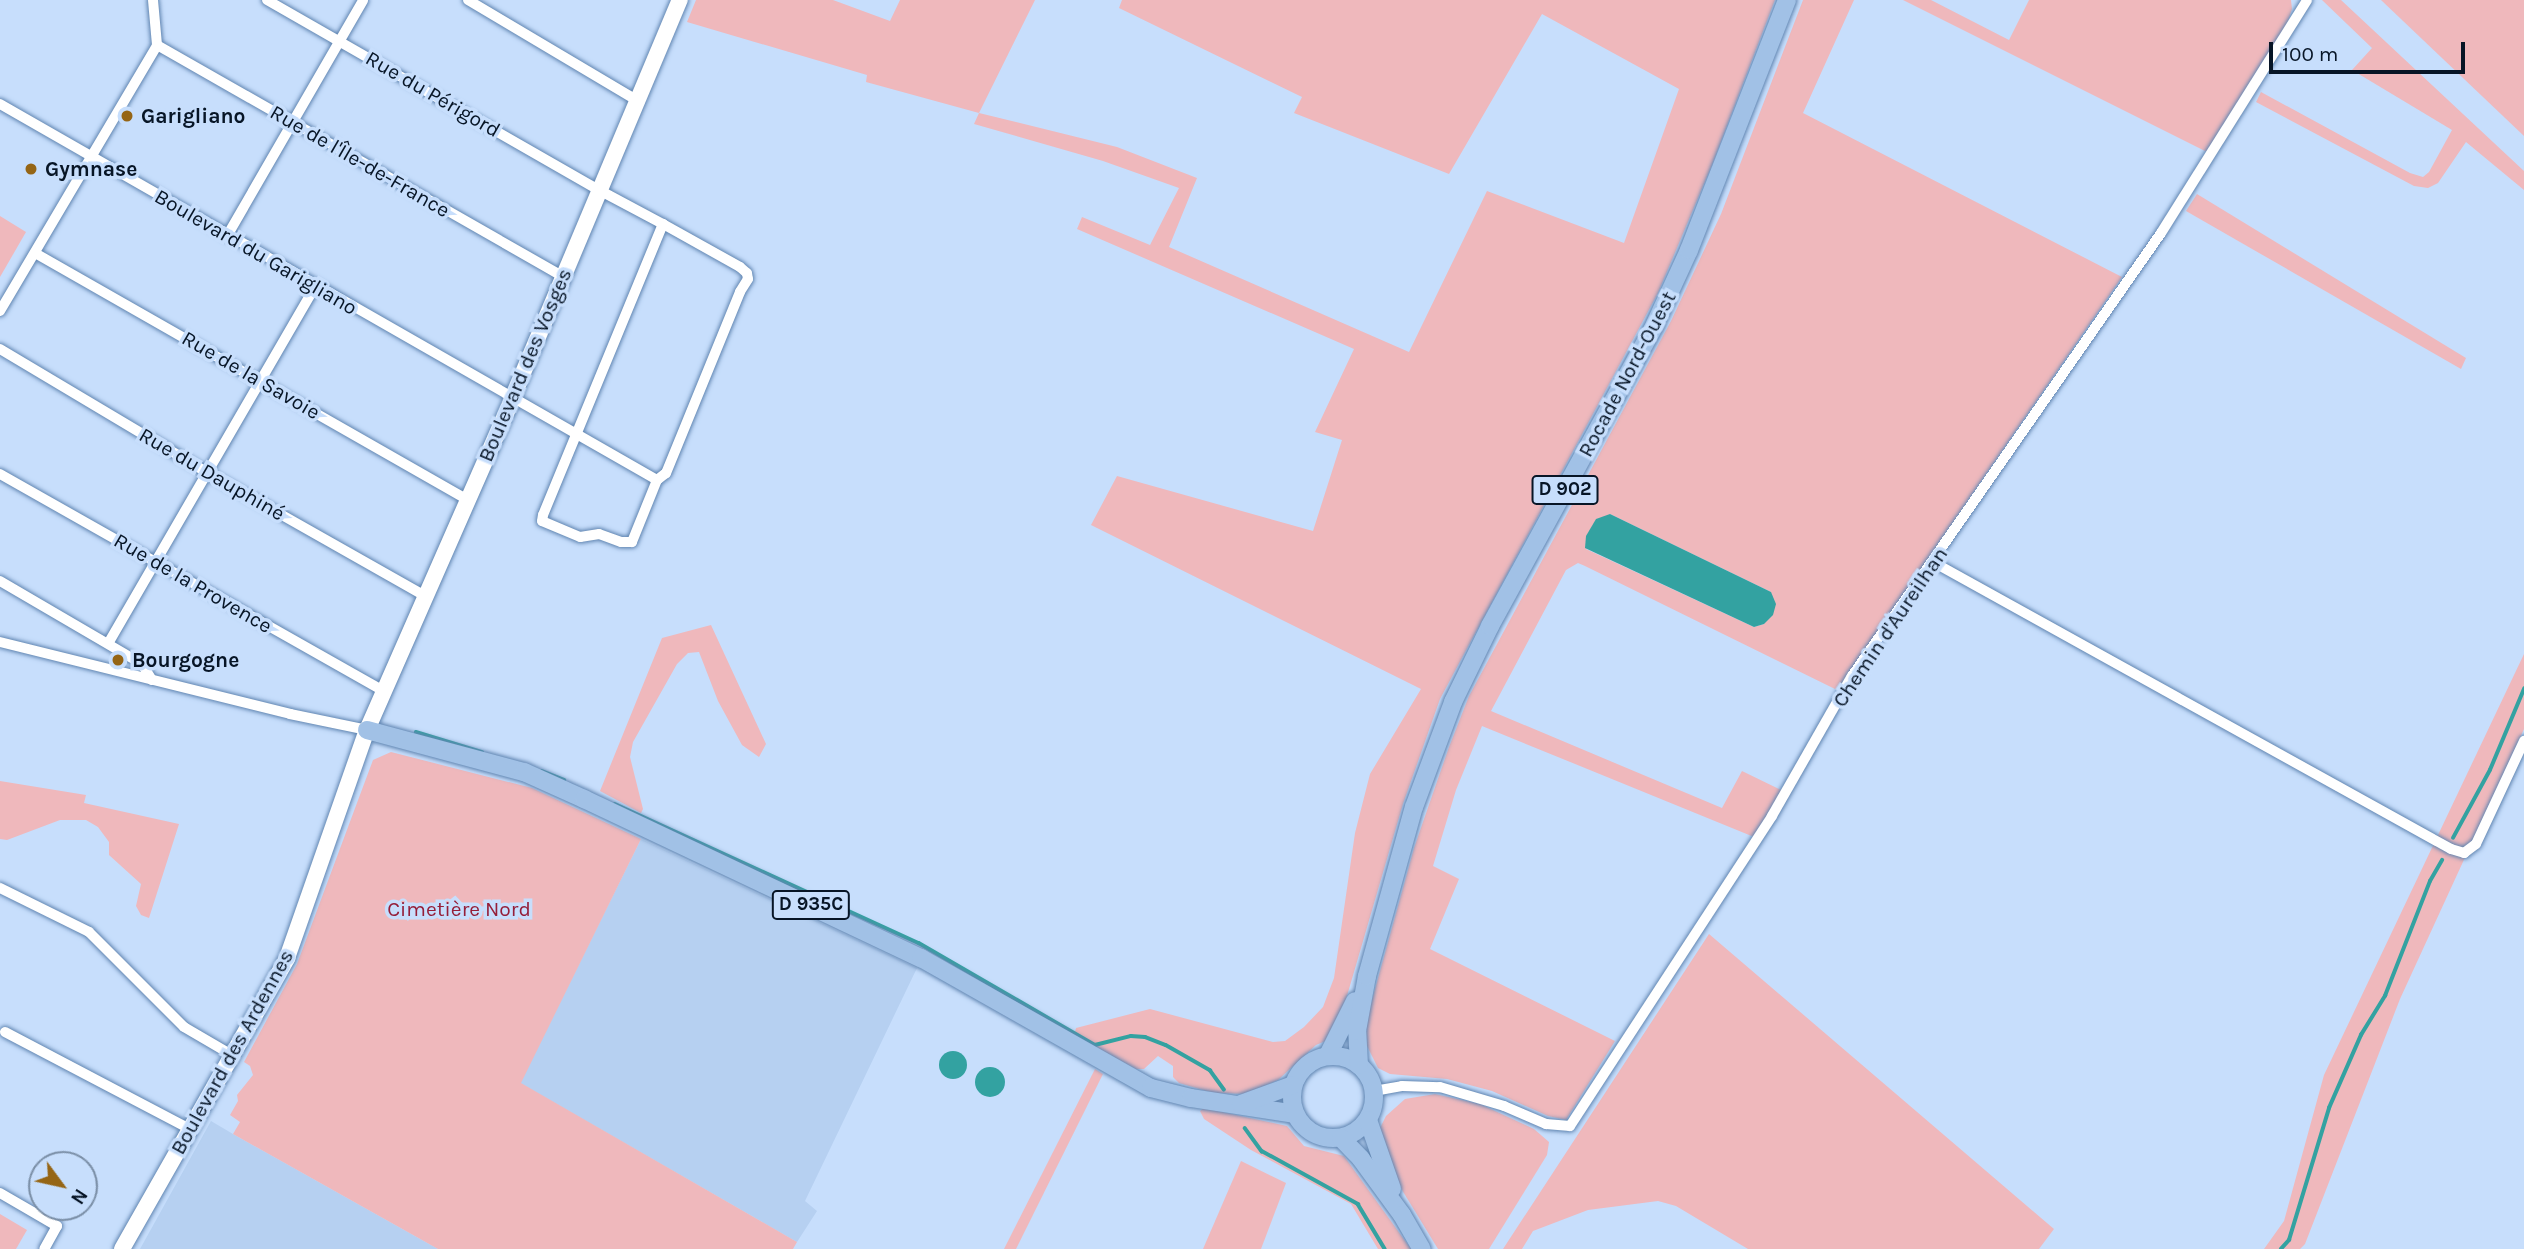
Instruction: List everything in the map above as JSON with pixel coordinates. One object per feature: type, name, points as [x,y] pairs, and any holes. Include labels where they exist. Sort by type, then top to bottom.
[{"type":"main road","name":"Boulevard des Vosges","points":[[367,730],[512,399],[680,0]]},
{"type":"main road","name":"Rocade Nord-Ouest","points":[[1359,1065],[1357,1031],[1367,976],[1413,807],[1453,702],[1490,626],[1655,324],[1689,250],[1787,0]]},
{"type":"main road","name":"Boulevard des Ardennes","points":[[122,1249],[287,958],[367,730]]},
{"type":"main road","name":"D 935C","points":[[367,730],[524,772],[921,958],[1151,1088],[1191,1098],[1295,1114]]},
{"type":"main road","name":"Rocade Nord-Ouest","points":[[1328,1055],[1367,976]]},
{"type":"main road","points":[[1328,1055],[1341,1056],[1359,1065],[1371,1078],[1374,1091],[1375,1101],[1368,1120],[1351,1134],[1340,1138],[1314,1134],[1295,1114],[1293,1085],[1307,1065],[1328,1055]]},
{"type":"main road","name":"D 935C","points":[[1241,1104],[1293,1085]]},
{"type":"main road","points":[[1368,1120],[1378,1156],[1402,1215]]},
{"type":"main road","points":[[1340,1138],[1361,1159],[1402,1215],[1422,1249]]},
{"type":"street","points":[[0,311],[157,45],[153,0]]},
{"type":"street","name":"Rue du Périgord","points":[[267,0],[747,273],[748,279],[740,292],[666,473],[657,480]]},
{"type":"street","points":[[227,236],[363,0]]},
{"type":"street","points":[[468,0],[638,101]]},
{"type":"street","name":"Chemin d'Aureilhan","points":[[1374,1091],[1402,1086],[1440,1087],[1504,1106],[1546,1124],[1570,1126],[1772,817],[1853,676],[2161,233],[2239,112],[2300,3]]},
{"type":"street","name":"Rue de l'Île-de-France","points":[[157,45],[563,276]]},
{"type":"street","name":"Boulevard du Garigliano","points":[[0,104],[657,480]]},
{"type":"street","points":[[657,480],[628,544],[599,534],[580,537],[542,521],[663,224]]},
{"type":"street","name":"Rue de la Savoie","points":[[35,253],[467,499]]},
{"type":"street","points":[[108,642],[315,286]]},
{"type":"street","name":"Rue du Dauphiné","points":[[0,349],[206,472],[425,596]]},
{"type":"street","name":"Rue de la Provence","points":[[0,474],[385,692]]},
{"type":"street","points":[[1933,562],[2451,849],[2464,853],[2476,844],[2524,741]]},
{"type":"street","points":[[0,581],[142,664],[152,680]]},
{"type":"street","points":[[0,642],[367,730]]},
{"type":"street","points":[[0,888],[89,932],[184,1027],[232,1055]]},
{"type":"street","points":[[5,1032],[190,1129]]},
{"type":"street","points":[[0,1193],[58,1226],[44,1249]]},
{"type":"shaded area","points":[[1610,514],[1771,592],[1776,604],[1773,615],[1764,624],[1754,627],[1585,548],[1586,536],[1596,519]]},
{"type":"shaded area","points":[[641,839],[917,968],[805,1201],[817,1211],[797,1242],[520,1083]]},
{"type":"shaded area","points":[[953,1051],[963,1055],[967,1065],[963,1075],[953,1079],[943,1075],[939,1065],[943,1055]]},
{"type":"shaded area","points":[[990,1067],[1001,1071],[1005,1082],[1001,1093],[990,1097],[979,1093],[975,1082],[979,1071]]},
{"type":"shaded area","points":[[211,1121],[233,1134],[438,1249],[140,1249]]},
{"type":"green space","points":[[696,0],[833,0],[890,21],[900,0],[1035,0],[979,113],[866,82],[867,75],[687,22]]},
{"type":"green space","points":[[1122,0],[1775,0],[1712,165],[1658,293],[1440,699],[1403,804],[1335,1037],[1316,1045],[1278,1080],[1246,1094],[1213,1093],[1179,1083],[1173,1077],[1173,1066],[1158,1056],[1144,1069],[1136,1069],[1074,1036],[1076,1028],[1150,1009],[1273,1042],[1285,1041],[1304,1027],[1323,1007],[1334,978],[1355,833],[1370,774],[1421,689],[1091,525],[1117,476],[1313,531],[1342,440],[1315,432],[1354,349],[1077,229],[1082,217],[1150,245],[1179,188],[1103,161],[974,124],[979,113],[1117,147],[1197,178],[1169,247],[1409,352],[1487,191],[1624,243],[1679,89],[1542,14],[1449,174],[1294,113],[1302,97],[1119,8]]},
{"type":"green space","points":[[1803,0],[1854,0],[1803,113],[2122,277],[1837,690],[1585,566],[1578,563],[1566,570],[1491,711],[1722,808],[1742,771],[1783,791],[1754,837],[1482,726],[1456,790],[1433,866],[1459,879],[1430,949],[1615,1041],[1566,1120],[1548,1116],[1492,1091],[1447,1079],[1390,1074],[1378,1068],[1362,1036],[1414,848],[1449,747],[1469,696],[1671,321],[1721,214]],"holes":[[[1610,514],[1771,592],[1764,624],[1754,627],[1586,549]]]},
{"type":"green space","points":[[1903,0],[1931,0],[2009,40],[2029,0],[2291,0],[2292,9],[2286,27],[2207,152]]},
{"type":"green space","points":[[2322,0],[2341,0],[2524,171],[2524,190],[2466,142],[2438,183],[2428,188],[2414,186],[2256,102],[2261,92],[2410,173],[2423,177],[2429,172],[2452,130],[2352,70],[2372,48]]},
{"type":"green space","points":[[2381,0],[2524,0],[2524,136]]},
{"type":"green space","points":[[2197,194],[2466,358],[2461,369],[2186,211]]},
{"type":"green space","points":[[0,216],[26,232],[0,277]]},
{"type":"green space","points":[[711,625],[766,744],[759,757],[742,745],[718,701],[699,652],[688,653],[677,664],[633,742],[630,757],[643,809],[641,813],[600,791],[662,638]]},
{"type":"green space","points":[[2524,654],[2524,729],[2400,999],[2305,1244],[2300,1249],[2264,1249],[2284,1221],[2324,1075]]},
{"type":"green space","name":"Cimetière Nord","points":[[391,752],[532,788],[641,839],[521,1083],[797,1242],[793,1249],[438,1249],[233,1134],[240,1122],[230,1115],[238,1101],[237,1095],[253,1075],[250,1066],[244,1062],[297,964],[373,760]]},
{"type":"green space","points":[[0,781],[86,795],[84,803],[179,824],[149,918],[141,915],[136,906],[141,884],[109,855],[109,842],[98,827],[86,820],[60,820],[7,840],[0,839]]},
{"type":"green space","points":[[1709,934],[2054,1229],[2039,1249],[1748,1249],[1676,1206],[1658,1201],[1588,1210],[1533,1231],[1522,1249],[1503,1249]]},
{"type":"green space","points":[[1095,1069],[1103,1074],[1016,1249],[1004,1249]]},
{"type":"green space","points":[[1435,1094],[1480,1104],[1534,1129],[1549,1142],[1547,1155],[1489,1249],[1438,1249],[1402,1190],[1381,1143],[1380,1128],[1386,1116],[1405,1099]]},
{"type":"green space","points":[[1204,1108],[1287,1126],[1304,1146],[1344,1156],[1411,1249],[1378,1249],[1351,1204],[1251,1150],[1204,1119],[1200,1111]]},
{"type":"green space","points":[[1241,1161],[1286,1183],[1261,1249],[1203,1249]]},
{"type":"green space","points":[[0,1214],[27,1230],[16,1249],[0,1249]]},
{"type":"waterway","points":[[2453,838],[2490,770],[2524,689]]},
{"type":"waterway","points":[[416,732],[482,752]]},
{"type":"waterway","points":[[542,771],[564,780]]},
{"type":"waterway","points":[[615,804],[919,943],[1095,1045],[1131,1036],[1145,1037],[1166,1045],[1210,1070],[1224,1089]]},
{"type":"waterway","points":[[2281,1249],[2289,1240],[2329,1108],[2361,1035],[2385,996],[2430,881],[2442,860]]},
{"type":"waterway","points":[[1245,1128],[1262,1151],[1358,1204],[1385,1249]]},
{"type":"place","name":"Garigliano","points":[[127,116]]},
{"type":"place","name":"Gymnase","points":[[31,169]]},
{"type":"place","name":"Bourgogne","points":[[118,660]]}]
